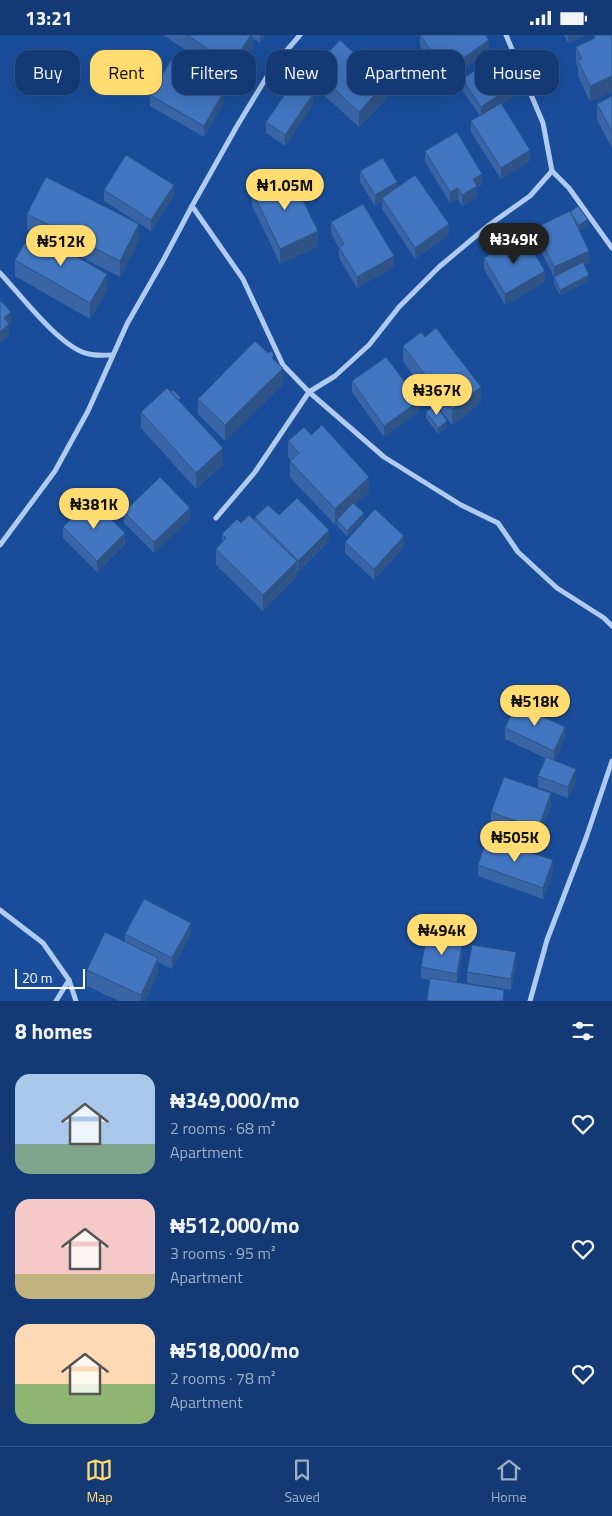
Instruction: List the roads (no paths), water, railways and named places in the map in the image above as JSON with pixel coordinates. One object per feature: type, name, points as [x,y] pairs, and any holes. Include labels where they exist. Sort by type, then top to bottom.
[{"type":"street","points":[[0,545],[55,471],[88,411],[127,324],[237,125],[274,65],[300,35]]},
{"type":"street","points":[[506,35],[543,123],[552,171],[569,188],[612,248]]},
{"type":"street","points":[[216,518],[255,471],[309,392],[335,376],[369,345],[399,307],[439,267],[489,225],[530,196],[552,171]]},
{"type":"street","points":[[192,206],[243,279],[283,365],[309,392],[384,457],[461,505],[498,523],[518,552],[557,588],[604,618],[612,626]]},
{"type":"street","points":[[0,273],[52,330],[72,347],[88,354],[113,355]]},
{"type":"street","points":[[530,1001],[546,940],[586,838],[612,761]]},
{"type":"street","points":[[0,911],[43,943],[69,980],[76,1001]]},
{"type":"street","points":[[56,1001],[69,980]]}]
